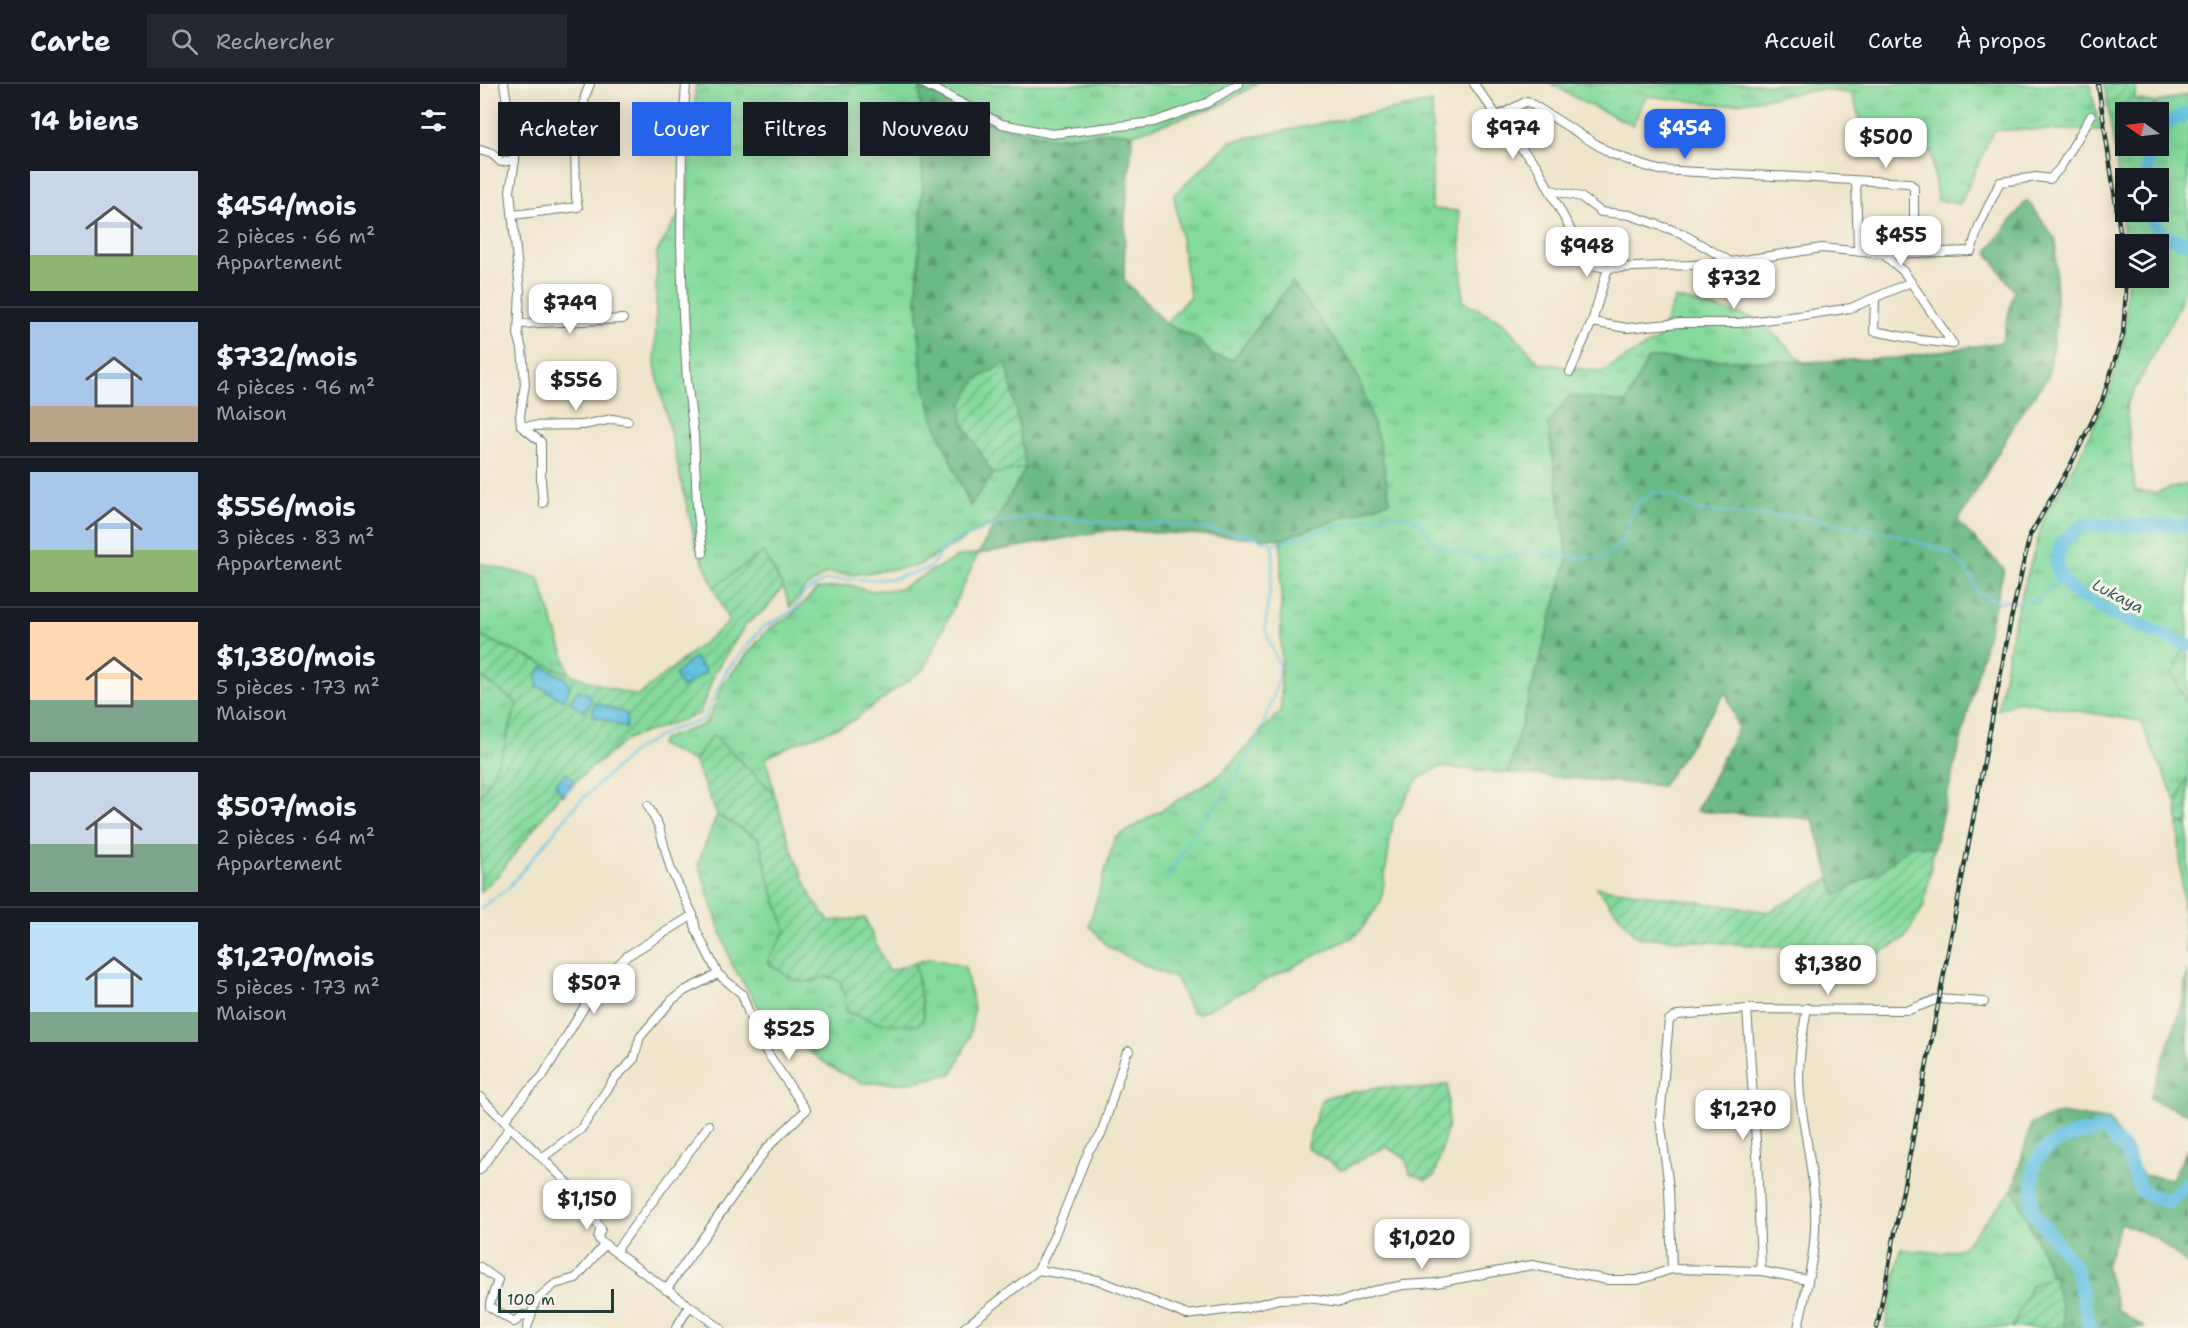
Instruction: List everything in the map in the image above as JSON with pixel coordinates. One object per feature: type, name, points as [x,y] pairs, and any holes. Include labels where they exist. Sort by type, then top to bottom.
[{"type":"street","points":[[504,84],[515,160],[510,191],[520,291],[519,324],[525,384],[520,416],[521,426],[541,442],[540,481],[543,503]]},
{"type":"street","points":[[513,214],[578,207],[575,145],[581,128],[585,96],[590,84]]},
{"type":"street","points":[[686,84],[681,242],[683,314],[687,380],[694,435],[697,507],[703,553]]},
{"type":"street","points":[[924,84],[1002,124],[1052,134],[1154,122],[1207,103],[1238,84]]},
{"type":"street","points":[[1474,84],[1519,146],[1537,166],[1589,265],[1608,268],[1731,262],[1822,248],[1884,254],[1971,251],[1979,226],[2000,182],[2036,177],[2050,179],[2060,168],[2091,116]]},
{"type":"street","points":[[1498,116],[1527,101],[1610,153],[1659,170],[1912,184],[1914,187],[1914,235],[1918,253]]},
{"type":"street","points":[[480,150],[488,152],[501,162],[515,160]]},
{"type":"street","points":[[1856,181],[1858,251]]},
{"type":"street","points":[[1551,189],[1581,196],[1601,212],[1630,215],[1681,233],[1731,262]]},
{"type":"street","points":[[1875,298],[1874,331],[1953,344],[1904,272],[1884,254]]},
{"type":"street","points":[[1570,372],[1592,322],[1608,268]]},
{"type":"street","points":[[1592,322],[1628,328],[1680,323],[1738,323],[1843,309],[1911,282]]},
{"type":"street","points":[[519,324],[623,319]]},
{"type":"street","points":[[521,426],[583,425],[612,419],[627,422]]},
{"type":"street","points":[[648,806],[659,827],[672,870],[693,915],[696,930],[718,974],[742,994],[758,1039],[806,1110],[767,1148],[666,1290]]},
{"type":"street","points":[[480,1170],[526,1093],[542,1077],[598,984],[627,956],[693,915]]},
{"type":"street","points":[[542,1158],[581,1129],[614,1079],[634,1059],[640,1037],[672,1000],[718,974]]},
{"type":"street","points":[[1672,1269],[1669,1188],[1660,1119],[1669,1020],[1678,1015],[1747,1009],[1910,1010],[1938,999],[1984,1002]]},
{"type":"street","points":[[1798,1328],[1814,1246],[1815,1209],[1800,1089],[1800,1053],[1807,1008]]},
{"type":"street","points":[[1747,1009],[1757,1155],[1761,1271]]},
{"type":"street","points":[[964,1328],[1038,1270],[1089,1150],[1101,1135],[1126,1054],[1129,1051]]},
{"type":"street","points":[[480,1097],[578,1193],[601,1229],[598,1237],[604,1244],[720,1328]]},
{"type":"street","points":[[615,1252],[709,1125]]},
{"type":"street","points":[[527,1328],[536,1300],[555,1284],[576,1278],[604,1244]]},
{"type":"street","points":[[1038,1270],[1098,1280],[1187,1315],[1248,1307],[1279,1299],[1307,1298],[1340,1302],[1373,1291],[1404,1285],[1436,1283],[1532,1265],[1608,1280],[1638,1280],[1672,1269],[1761,1271],[1808,1280]]},
{"type":"street","points":[[480,1267],[499,1282],[489,1303],[490,1307],[514,1322],[523,1315],[530,1316]]},
{"type":"street","points":[[676,1328],[689,1307]]},
{"type":"green space","points":[[696,84],[1257,84],[1219,106],[1133,134],[1109,132],[1054,138],[1005,127],[990,120],[990,102],[951,102],[920,88],[920,102],[860,102],[860,156],[922,156],[923,184],[917,295],[922,375],[933,418],[970,506],[993,474],[1026,467],[996,521],[917,566],[852,575],[827,573],[805,588],[790,607],[783,587],[764,553],[714,587],[696,545],[655,366],[657,252],[687,201],[690,156],[731,156],[731,102],[695,102]]},
{"type":"green space","points":[[1551,84],[2090,84],[2100,130],[1994,130],[1960,204],[1937,200],[1931,151],[1867,144],[1852,94],[1822,89],[1725,105],[1646,96],[1633,125]]},
{"type":"green space","points":[[2104,84],[2136,84],[2135,99],[2149,102],[2115,102],[2115,149]]},
{"type":"green space","points":[[920,88],[951,102],[920,102]]},
{"type":"green space","points":[[2188,94],[2188,272],[2179,306],[2126,406],[2135,491],[2155,493],[2188,483],[2188,653],[2183,650],[2172,675],[2188,705],[2188,778],[2177,803],[2140,721],[2018,701],[1998,710],[2014,621],[2045,514],[2080,455],[2111,388],[2125,337],[2127,288],[2169,288],[2169,234],[2123,234],[2122,222],[2169,222],[2169,168],[2117,168],[2116,156],[2169,156],[2169,102],[2158,102]]},
{"type":"green space","points":[[1432,102],[1432,209],[1459,211],[1463,301],[1503,322],[1539,363],[1602,372],[1658,339],[1675,298],[1758,319],[1803,362],[1649,358],[1626,403],[1548,424],[1568,558],[1508,773],[1439,767],[1417,780],[1393,820],[1381,902],[1357,935],[1200,1013],[1191,1012],[1176,978],[1108,947],[1089,925],[1115,838],[1220,775],[1281,711],[1281,539],[1390,501],[1291,283],[1233,360],[1212,355],[1198,339],[1166,324],[1190,296],[1174,195],[1231,141]]},
{"type":"green space","points":[[990,120],[1005,127],[1054,138],[1109,132],[1133,134],[1125,219],[1124,280],[1166,324],[1198,339],[1212,355],[1233,360],[1292,282],[1348,358],[1359,379],[1380,445],[1390,501],[1281,539],[1110,530],[978,554],[1026,467],[963,423],[993,474],[970,506],[933,418],[922,375],[917,295],[923,184],[922,156],[990,156]]},
{"type":"green space","points":[[2027,200],[2056,240],[2056,325],[2048,377],[2021,413],[1958,522],[2004,569],[1934,848],[1912,845],[1882,870],[1836,896],[1813,819],[1696,811],[1738,728],[1726,692],[1662,786],[1508,773],[1568,558],[1548,424],[1569,396],[1626,403],[1648,358],[1803,362],[1896,358],[2002,342],[2014,291],[1987,252]]},
{"type":"green space","points":[[1007,363],[1026,467],[993,474],[963,423],[962,405],[976,379]]},
{"type":"green space","points":[[763,552],[783,587],[767,608],[746,624],[715,672],[700,714],[629,738],[562,792],[499,874],[480,892],[480,799],[502,754],[517,703],[480,676],[480,636],[578,677],[638,696],[729,622],[714,587]]},
{"type":"green space","points":[[978,554],[925,668],[851,722],[796,743],[766,758],[774,793],[713,736],[694,761],[660,745],[663,739],[703,725],[709,718],[724,683],[768,629],[791,616],[817,589],[850,585],[868,591],[899,589],[959,556]]},
{"type":"green space","points":[[480,563],[539,578],[570,675],[480,636]]},
{"type":"green space","points":[[2183,649],[2188,653],[2188,705],[2172,675]]},
{"type":"green space","points":[[480,676],[517,703],[502,754],[480,799]]},
{"type":"green space","points":[[713,735],[774,793],[791,848],[812,898],[829,921],[865,918],[888,971],[915,963],[924,1017],[918,1025],[878,1023],[846,1011],[840,981],[827,976],[801,982],[767,962],[786,930],[769,880],[759,839],[717,815],[694,761]]},
{"type":"green space","points":[[2187,778],[2188,825],[2178,822],[2177,803]]},
{"type":"green space","points":[[717,815],[759,839],[769,880],[786,930],[812,982],[827,975],[840,981],[845,997],[846,1012],[879,1023],[924,1016],[915,963],[931,958],[965,967],[974,1008],[970,1036],[953,1073],[911,1083],[862,1083],[834,1069],[800,1045],[780,1041],[732,965],[698,863]]},
{"type":"green space","points":[[2178,822],[2188,825],[2188,948],[2186,955]]},
{"type":"green space","points":[[1912,845],[1934,848],[1924,906],[1904,939],[1879,954],[1637,937],[1596,887],[1769,912],[1830,878],[1836,896],[1882,870]]},
{"type":"green space","points":[[2187,972],[2188,1114],[2149,1099],[2182,1005]]},
{"type":"green space","points":[[1448,1084],[1448,1125],[1435,1175],[1426,1180],[1410,1173],[1405,1157],[1386,1147],[1342,1170],[1306,1147],[1322,1099],[1383,1087],[1426,1089]]},
{"type":"green space","points":[[2061,1113],[2110,1121],[2143,1175],[2172,1179],[2188,1148],[2188,1265],[2156,1238],[2121,1223],[2106,1266],[2118,1310],[2145,1328],[2064,1328],[2051,1274],[2013,1189],[2031,1124]]},
{"type":"green space","points":[[2013,1189],[2053,1275],[2032,1285],[2012,1328],[1885,1328],[1901,1249],[1941,1253],[1962,1248]]},
{"type":"green space","points":[[2053,1275],[2064,1328],[2012,1328],[2032,1285]]},
{"type":"water","points":[[694,657],[706,672],[682,688],[675,675]]},
{"type":"water","points":[[544,667],[565,678],[570,687],[564,700],[537,686],[537,674]]},
{"type":"water","points":[[577,691],[587,693],[592,701],[584,712],[570,702]]},
{"type":"water","points":[[596,703],[627,714],[626,728],[592,715]]},
{"type":"water","points":[[566,773],[575,782],[563,796],[555,784]]},
{"type":"waterway","name":"Lukaya","points":[[2169,122],[2188,113]]},
{"type":"waterway","name":"Lukaya","points":[[2147,168],[2150,156]]},
{"type":"waterway","name":"Lukaya","points":[[2153,222],[2162,236],[2188,243]]},
{"type":"waterway","points":[[480,909],[508,888],[578,803],[635,750],[668,731],[703,720],[727,670],[763,627],[793,611],[803,594],[825,580],[892,579],[930,568],[946,545],[1001,522],[1030,517],[1118,524],[1159,523],[1249,535],[1273,544],[1362,520],[1393,515],[1409,516],[1421,524],[1438,546],[1481,559],[1536,552],[1579,558],[1605,557],[1624,540],[1630,516],[1636,504],[1654,492],[1673,496],[1699,511],[1801,517],[1891,533],[1950,553],[1968,572],[1979,593],[1998,602],[2036,601],[2061,578]]},
{"type":"waterway","name":"Lukaya","points":[[2188,526],[2084,525],[2062,542],[2056,565],[2061,578],[2074,592],[2111,614],[2188,645]]},
{"type":"waterway","points":[[1166,879],[1191,837],[1235,780],[1262,728],[1273,698],[1279,666],[1265,629],[1273,564],[1273,545]]},
{"type":"waterway","name":"Lukaya","points":[[2090,1328],[2075,1266],[2032,1211],[2033,1173],[2037,1159],[2044,1151],[2062,1140],[2104,1129],[2126,1152],[2141,1191],[2168,1202],[2188,1182]]},
{"type":"railway","points":[[1877,1328],[2011,619],[2030,535],[2070,466],[2102,401],[2123,335],[2126,292],[2123,251],[2098,84]]}]
